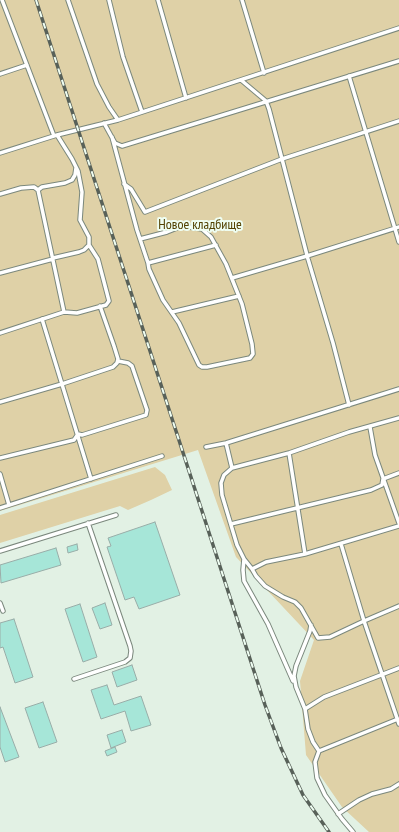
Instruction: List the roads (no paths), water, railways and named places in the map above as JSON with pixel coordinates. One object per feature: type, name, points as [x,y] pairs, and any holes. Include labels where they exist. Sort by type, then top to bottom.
[{"type":"lane","points":[[0,333],[64,312],[77,313],[106,305],[109,301],[98,259],[89,245],[89,236],[80,220],[82,192],[78,171],[55,136],[2,0]]},
{"type":"lane","points":[[68,0],[97,84],[109,107],[118,120]]},
{"type":"lane","points":[[109,0],[123,58],[142,112]]},
{"type":"lane","points":[[158,0],[186,98]]},
{"type":"lane","points":[[242,0],[264,73]]},
{"type":"lane","points":[[0,153],[55,136],[118,120],[399,28]]},
{"type":"lane","points":[[104,123],[115,143],[122,146],[399,61]]},
{"type":"lane","points":[[0,74],[27,65]]},
{"type":"lane","points":[[349,76],[397,227],[399,242]]},
{"type":"lane","points":[[241,80],[266,101],[269,109],[349,405]]},
{"type":"lane","points":[[124,184],[131,188],[145,212],[282,159],[399,121]]},
{"type":"lane","points":[[112,137],[124,184],[140,240],[148,263],[163,300],[179,323],[199,365],[202,367],[207,367],[250,358],[253,354],[252,344],[239,296],[232,278],[211,237],[202,229],[182,226],[140,240]]},
{"type":"lane","points":[[38,190],[42,187],[56,185],[72,180],[75,175],[76,167]]},
{"type":"lane","points":[[0,194],[21,188],[34,187],[38,190],[64,312]]},
{"type":"lane","points":[[232,278],[308,256],[397,227]]},
{"type":"lane","points":[[0,273],[79,252],[84,250],[89,245]]},
{"type":"lane","points":[[148,263],[216,245]]},
{"type":"lane","points":[[172,312],[239,296]]},
{"type":"lane","points":[[0,402],[113,367],[118,360],[100,306]]},
{"type":"lane","points":[[42,319],[91,479]]},
{"type":"lane","points":[[78,434],[82,435],[146,415],[147,410],[132,366],[128,362],[118,360]]},
{"type":"lane","points":[[206,447],[226,443],[399,389]]},
{"type":"lane","points":[[399,418],[349,432],[288,453],[232,468],[224,475],[221,483],[222,494],[230,524],[244,559],[265,586],[283,597],[295,602],[301,608],[318,638],[330,637],[399,606]]},
{"type":"lane","points":[[370,427],[375,455],[399,523]]},
{"type":"lane","points":[[0,458],[74,440],[78,434]]},
{"type":"lane","points":[[226,443],[232,468]]},
{"type":"lane","points":[[288,453],[305,554]]},
{"type":"lane","points":[[0,508],[162,456]]},
{"type":"lane","points":[[383,479],[399,473]]},
{"type":"lane","points":[[0,474],[9,505]]},
{"type":"lane","points":[[230,524],[371,490],[382,485],[383,479]]},
{"type":"lane","points":[[0,551],[116,515]]},
{"type":"lane","points":[[74,679],[125,662],[130,658],[131,652],[88,524]]},
{"type":"lane","points":[[252,569],[266,562],[305,554],[399,526]]},
{"type":"lane","points":[[341,544],[364,621],[399,724]]},
{"type":"lane","points":[[244,559],[244,581],[268,624],[296,687],[305,709],[308,730],[319,751]]},
{"type":"lane","points":[[0,602],[3,611]]},
{"type":"lane","points":[[296,687],[294,676],[296,666],[311,625]]},
{"type":"lane","points":[[305,709],[324,697],[399,668]]},
{"type":"lane","points":[[353,832],[325,795],[317,778],[315,762],[319,751],[398,719]]},
{"type":"lane","points":[[338,814],[359,800],[399,784]]},
{"type":"railway","points":[[36,0],[265,705],[281,748],[303,795],[329,832]]},
{"type":"park label","name":"Новое кладбище","points":[[200,225]]}]
